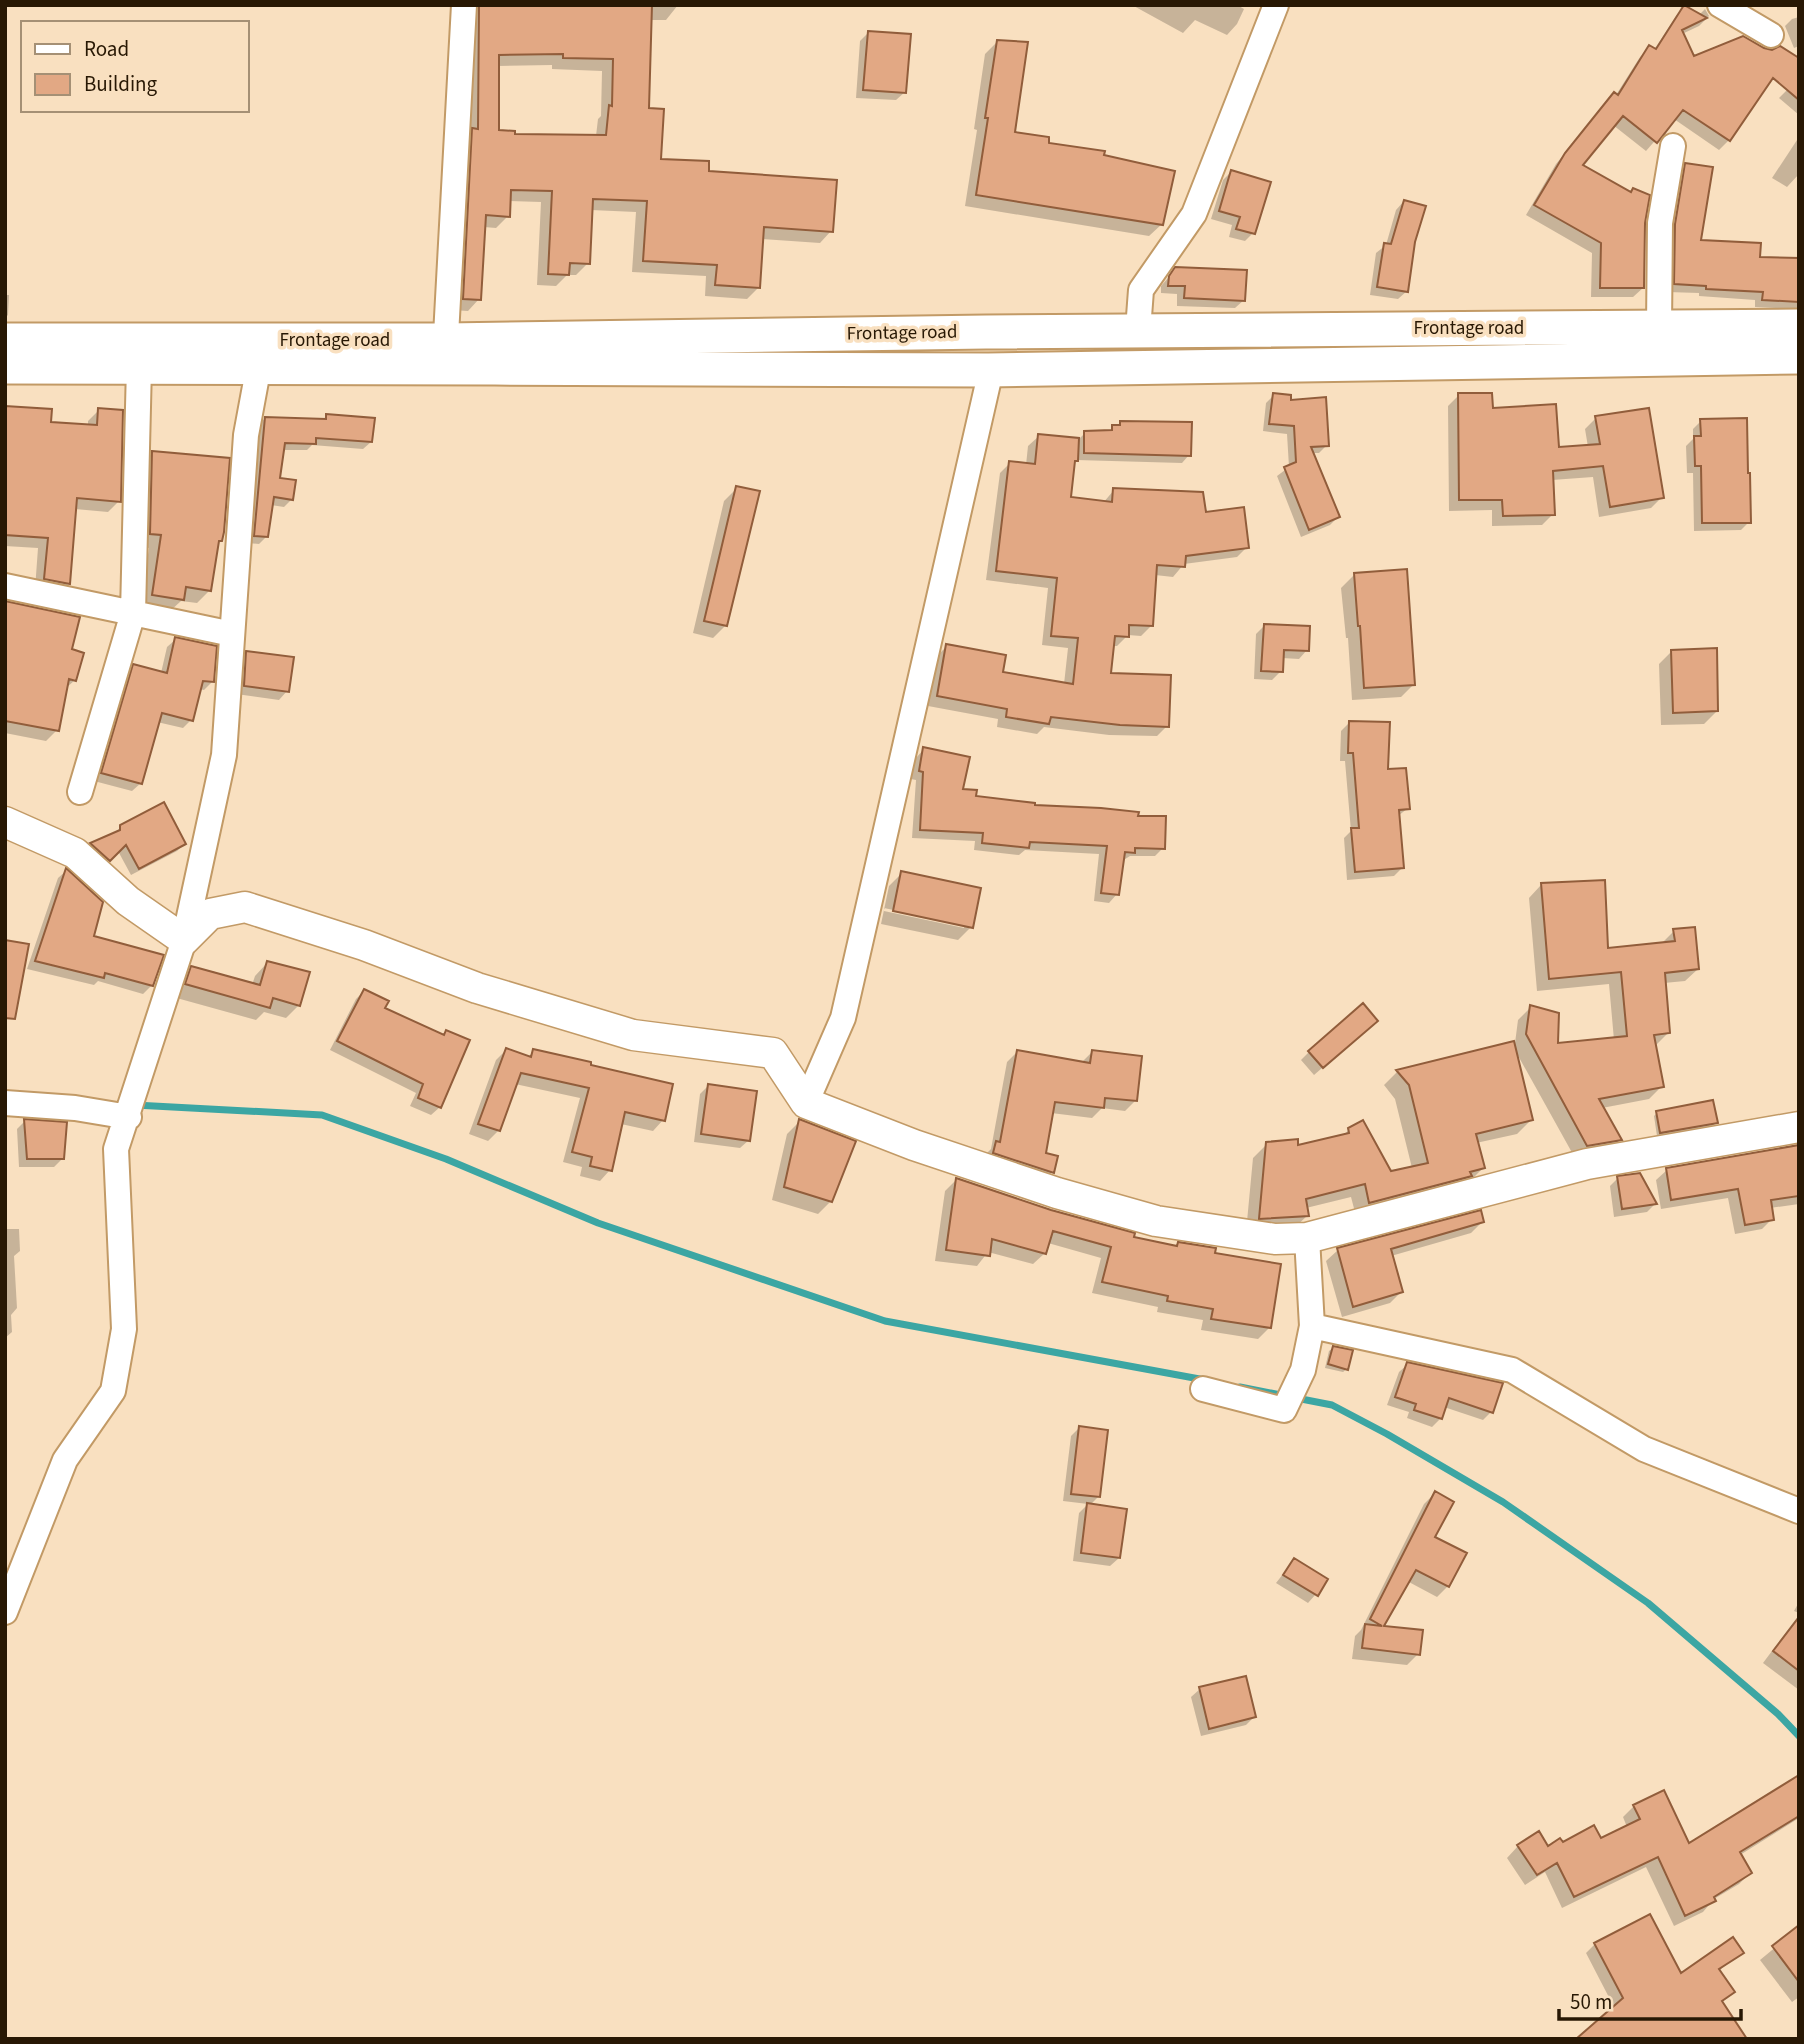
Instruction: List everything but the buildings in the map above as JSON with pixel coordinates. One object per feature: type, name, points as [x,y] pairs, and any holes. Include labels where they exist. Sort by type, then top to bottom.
[{"type":"main road","name":"Frontage road","points":[[5,340],[445,355],[1138,330],[1799,326]]},
{"type":"main road","points":[[5,367],[260,365],[445,355],[991,370],[1799,357]]},
{"type":"street","points":[[445,355],[464,5]]},
{"type":"street","points":[[1138,330],[1141,290],[1194,214],[1276,5]]},
{"type":"street","points":[[1720,5],[1771,35]]},
{"type":"street","points":[[1659,327],[1660,223],[1673,146]]},
{"type":"street","points":[[5,1612],[65,1460],[113,1391],[124,1329],[117,1149],[184,940],[224,755],[246,435],[260,365]]},
{"type":"street","points":[[80,792],[133,613],[139,366]]},
{"type":"street","points":[[806,1103],[843,1018],[991,370]]},
{"type":"street","points":[[5,586],[232,634]]},
{"type":"street","points":[[5,822],[75,853],[128,901],[184,940]]},
{"type":"street","points":[[184,940],[210,914],[245,907],[364,945],[477,988],[633,1035],[773,1053],[806,1103],[914,1145],[1057,1193],[1156,1221],[1275,1239],[1307,1238],[1587,1164],[1799,1127]]},
{"type":"street","points":[[5,1103],[75,1108],[129,1117]]},
{"type":"street","points":[[1203,1389],[1284,1410],[1303,1370],[1312,1326],[1307,1238]]},
{"type":"street","points":[[1312,1326],[1512,1370],[1644,1449],[1799,1511]]},
{"type":"waterway","points":[[135,1105],[322,1115],[446,1159],[598,1223],[885,1321],[1205,1380]]},
{"type":"waterway","points":[[1240,1387],[1332,1405],[1503,1502],[1648,1603],[1778,1714],[1799,1736]]}]
